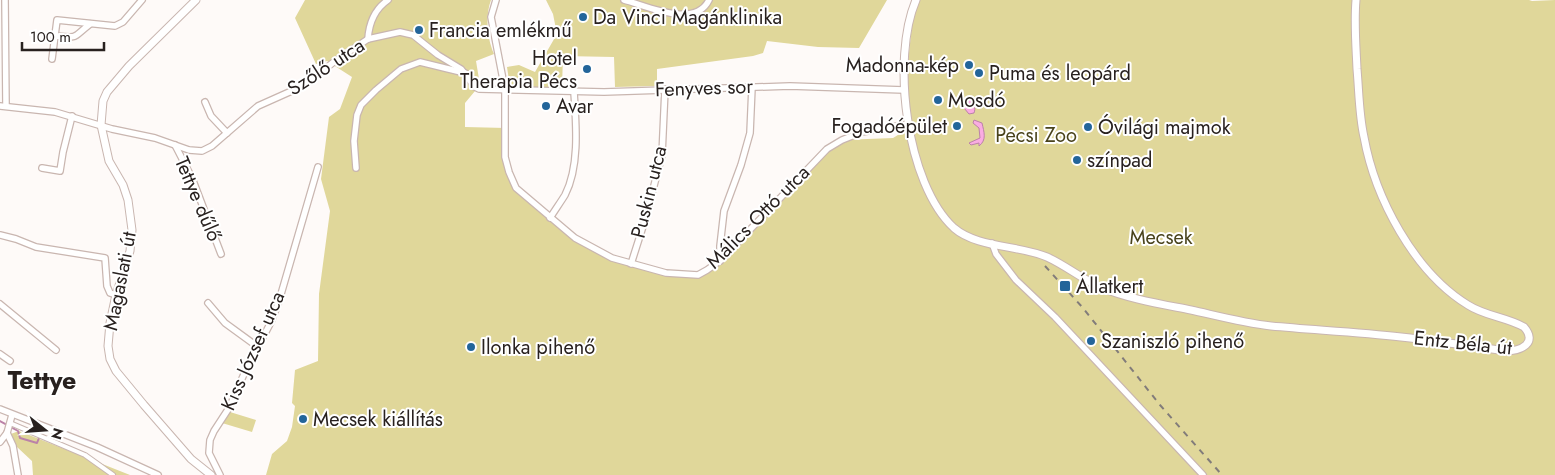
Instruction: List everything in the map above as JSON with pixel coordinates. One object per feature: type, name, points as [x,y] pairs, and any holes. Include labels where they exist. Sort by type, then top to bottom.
[{"type":"street","points":[[3,106],[5,0]]},
{"type":"street","points":[[52,59],[57,20],[115,26],[123,22],[142,0]]},
{"type":"street","name":"Magaslati út","points":[[196,0],[129,66],[107,92],[103,101],[101,125],[108,161],[122,185],[128,200],[132,230],[130,251],[116,295],[108,335],[109,353],[113,366],[191,459],[211,475]]},
{"type":"street","points":[[368,39],[372,18],[388,0]]},
{"type":"street","name":"Málics Ottó utca","points":[[496,0],[491,17],[505,90],[505,157],[516,188],[575,238],[606,255],[631,264],[666,273],[698,275],[720,261],[827,149],[842,140],[862,132],[909,124]]},
{"type":"street","points":[[624,0],[675,14],[688,15],[702,10],[709,0]]},
{"type":"street","points":[[916,0],[904,59],[904,90],[909,124],[922,175],[932,196],[955,228],[976,240],[992,243],[996,254],[1016,280],[1061,323],[1203,475]]},
{"type":"street","name":"Entz Béla út","points":[[992,243],[1047,257],[1100,287],[1123,294],[1249,322],[1402,337],[1506,350],[1521,350],[1527,345],[1529,339],[1524,327],[1477,311],[1446,288],[1419,259],[1404,238],[1385,204],[1375,180],[1364,138],[1355,32],[1356,0]]},
{"type":"street","points":[[55,36],[78,36],[90,24]]},
{"type":"street","name":"Szőlő utca","points":[[3,106],[55,112],[72,116],[125,132],[155,138],[197,152],[212,146],[258,106],[305,85],[368,39],[388,33],[406,32],[413,35],[450,67]]},
{"type":"street","points":[[356,168],[354,142],[357,115],[361,105],[402,69],[411,64],[426,63],[450,67],[465,73],[475,87],[479,89],[505,90]]},
{"type":"street","points":[[720,261],[724,211],[741,165],[750,133],[752,87]]},
{"type":"street","name":"Fenyves sor","points":[[505,90],[574,92],[752,87],[904,90]]},
{"type":"street","name":"Puskin utca","points":[[631,264],[662,155],[664,89]]},
{"type":"street","points":[[550,218],[565,194],[571,174],[575,153],[574,92]]},
{"type":"street","points":[[205,102],[211,116],[227,133]]},
{"type":"street","points":[[42,168],[60,171],[72,116]]},
{"type":"street","name":"Tettye dűlő","points":[[175,145],[192,178],[221,254]]},
{"type":"street","name":"Kiss József utca","points":[[220,475],[209,453],[210,440],[229,408],[271,322],[318,166]]},
{"type":"street","points":[[0,236],[16,239],[36,248],[105,258],[106,286],[110,293],[116,295]]},
{"type":"street","points":[[208,303],[225,323],[258,347]]},
{"type":"street","points":[[0,304],[56,350]]},
{"type":"street","points":[[0,354],[10,361]]},
{"type":"street","points":[[0,409],[97,447],[158,475]]},
{"type":"street","points":[[0,442],[9,427],[12,414]]},
{"type":"street","points":[[9,427],[18,475]]},
{"type":"street","points":[[9,427],[85,455],[113,475]]},
{"type":"green space","name":"Mecsek","points":[[305,0],[491,0],[488,13],[488,27],[494,54],[476,61],[480,85],[465,103],[465,127],[506,128],[505,157],[516,188],[550,218],[600,252],[666,274],[698,275],[721,260],[813,162],[842,140],[893,138],[911,127],[905,90],[916,0],[1555,0],[1555,475],[266,475],[272,454],[287,441],[292,427],[295,406],[292,403],[295,370],[318,361],[319,294],[330,211],[321,179],[329,117],[340,109],[352,77],[327,61],[316,64],[295,18]]},
{"type":"green space","points":[[546,0],[887,0],[859,48],[818,47],[767,41],[763,53],[753,56],[657,69],[657,86],[615,87],[614,57],[563,56],[562,87],[510,87],[507,67],[519,65],[535,72],[557,34],[553,14]]},
{"type":"green space","points":[[230,412],[256,420],[252,432],[222,423]]},
{"type":"green space","name":"Tettye","points":[[19,431],[130,475],[33,475],[32,461],[17,447],[8,435]]},
{"type":"shaded area","points":[[967,99],[971,100],[974,105],[974,113],[969,114],[964,108],[964,101]]},
{"type":"shaded area","points":[[974,120],[982,123],[984,130],[984,138],[979,146],[979,143],[971,145],[969,143],[980,138],[979,128],[973,123]]},
{"type":"waterway","points":[[0,421],[18,431],[20,438],[37,443],[39,438]]},
{"type":"railway","points":[[1045,266],[1083,308],[1160,405],[1222,475]]},
{"type":"place","name":"Da Vinci Magánklinika","points":[[583,17]]},
{"type":"place","name":"Francia emlékmű","points":[[419,30]]},
{"type":"place","name":"Madonna-kép","points":[[969,65]]},
{"type":"place","name":"Hotel Therapia Pécs","points":[[587,69]]},
{"type":"place","name":"Puma és leopárd","points":[[979,73]]},
{"type":"place","name":"Mosdó","points":[[938,100]]},
{"type":"place","name":"Avar","points":[[546,106]]},
{"type":"place","name":"Fogadóépület","points":[[957,126]]},
{"type":"place","name":"Óvilági majmok","points":[[1088,127]]},
{"type":"place","name":"színpad","points":[[1077,160]]},
{"type":"place","name":"Állatkert","points":[[1065,286]]},
{"type":"place","name":"Szaniszló pihenő","points":[[1091,341]]},
{"type":"place","name":"Ilonka pihenő","points":[[471,347]]},
{"type":"place","name":"Mecsek kiállítás","points":[[303,419]]},
{"type":"district","name":"Tettye","points":[[42,380]]},
{"type":"park label","name":"Pécsi Zoo","points":[[1036,135]]}]
